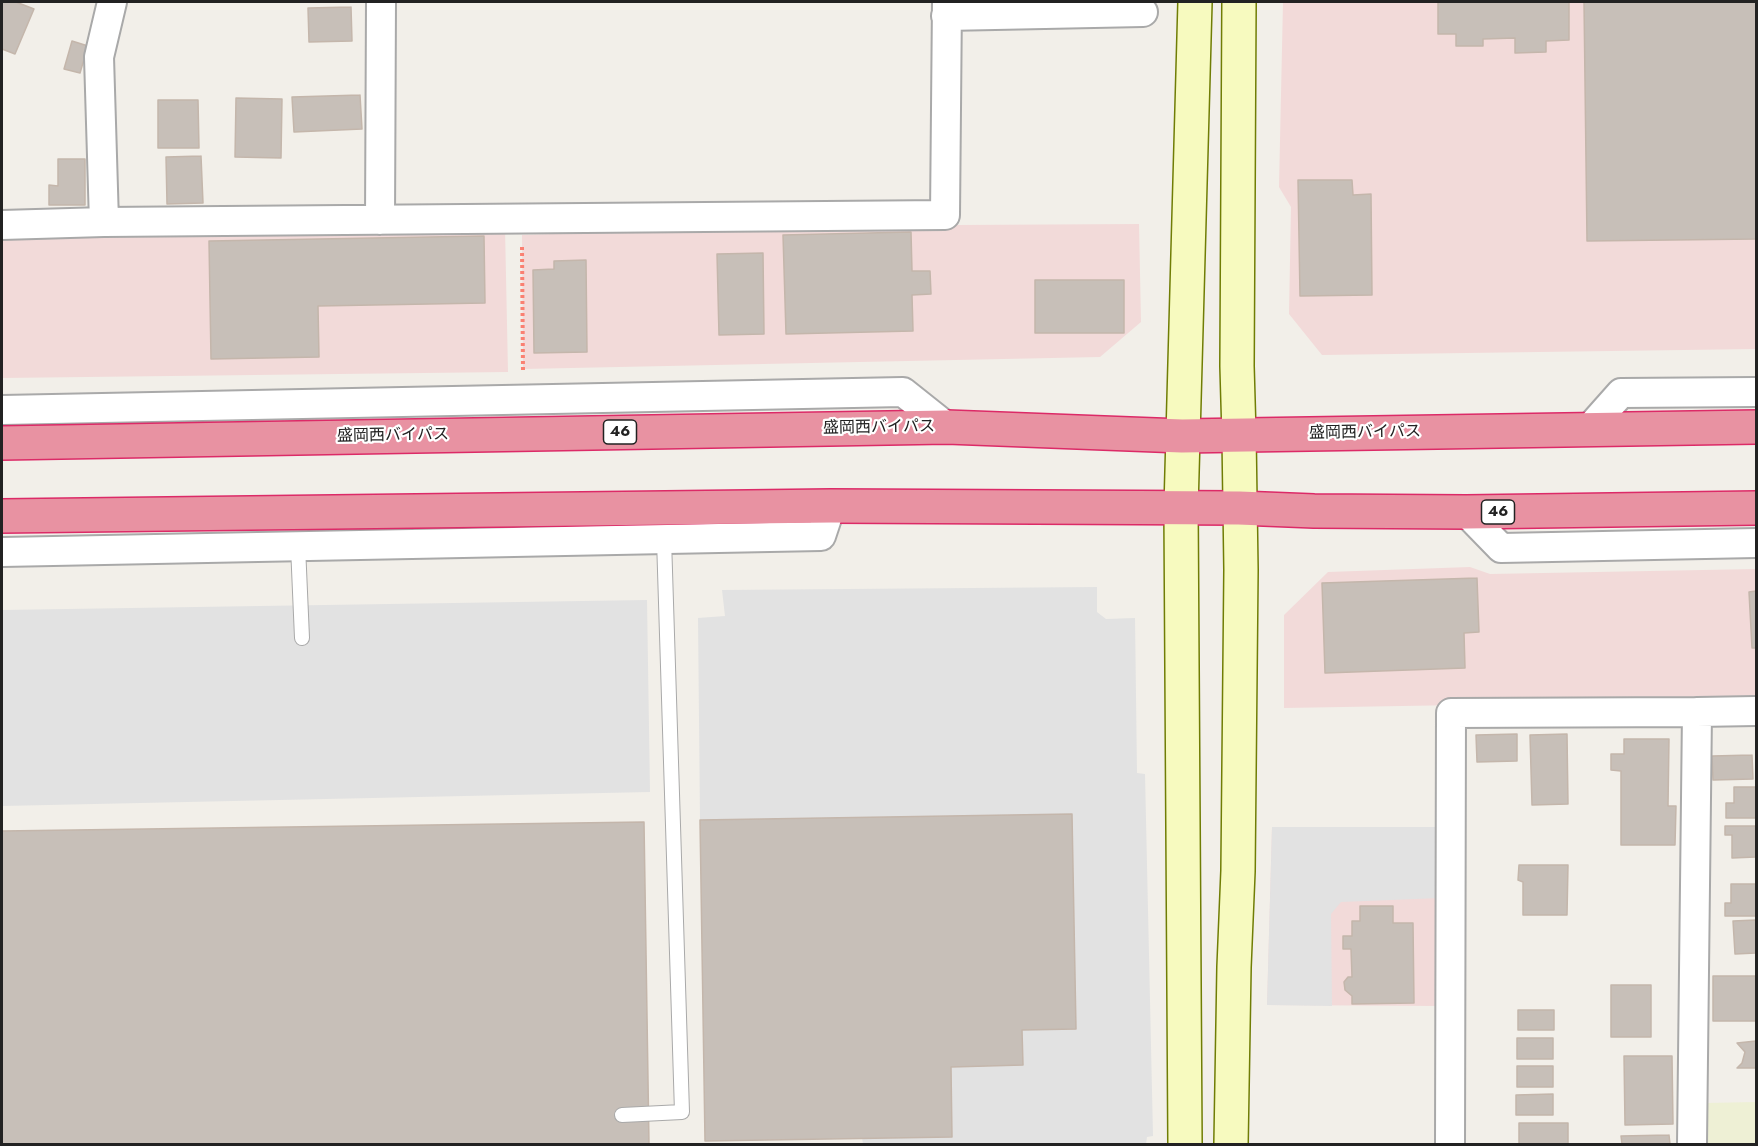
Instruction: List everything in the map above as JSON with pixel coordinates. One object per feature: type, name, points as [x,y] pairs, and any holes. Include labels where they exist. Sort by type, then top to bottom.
[{"type":"highway","name":"盛岡西バイパス","points":[[2,443],[947,427],[1182,436],[1756,427]]},
{"type":"highway","name":"46","points":[[2,516],[831,506],[1239,508],[1466,512],[1756,508]]},
{"type":"street","points":[[104,222],[99,57],[112,2]]},
{"type":"street","points":[[380,220],[381,2]]},
{"type":"street","points":[[1185,1144],[1181,508],[1195,2]]},
{"type":"street","points":[[1231,1144],[1238,871],[1239,2]]},
{"type":"street","points":[[2,225],[104,222],[945,215],[947,9],[1143,12]]},
{"type":"street","points":[[2,410],[903,392],[947,427]]},
{"type":"street","points":[[1589,429],[1621,393],[1756,392]]},
{"type":"street","points":[[2,552],[821,536],[831,506]]},
{"type":"street","points":[[1466,512],[1501,548],[1756,543]]},
{"type":"street","points":[[1450,1144],[1451,713],[1756,711]]},
{"type":"street","points":[[1692,1144],[1697,712]]},
{"type":"lane","points":[[622,1115],[682,1112],[664,539]]},
{"type":"lane","points":[[298,546],[302,638]]},
{"type":"path","points":[[522,219],[523,375]]},
{"type":"shaded area","points":[[1283,2],[1756,2],[1756,349],[1322,355],[1289,314],[1291,207],[1279,187]]},
{"type":"shaded area","points":[[1139,224],[1141,322],[1100,357],[523,369],[522,235],[776,226]]},
{"type":"shaded area","points":[[505,228],[508,372],[2,378],[2,237]]},
{"type":"shaded area","points":[[1470,567],[1490,574],[1756,569],[1756,700],[1284,708],[1284,615],[1328,572]]},
{"type":"shaded area","points":[[1097,587],[1097,612],[1106,619],[1135,618],[1137,773],[1145,774],[1153,1136],[1147,1137],[1146,1144],[863,1144],[862,1138],[951,1067],[1022,1065],[1022,1030],[1076,1029],[1072,814],[700,820],[698,618],[725,616],[722,590]]},
{"type":"shaded area","points":[[647,600],[650,792],[2,806],[2,610]]},
{"type":"shaded area","points":[[1272,827],[1441,827],[1439,1006],[1267,1005]]},
{"type":"shaded area","points":[[1272,827],[1441,827],[1440,898],[1341,902],[1331,914],[1332,1006],[1267,1005]]},
{"type":"green space","points":[[1756,1102],[1756,1144],[1703,1144],[1705,1103]]},
{"type":"building","points":[[2,2],[16,2],[34,9],[15,54],[2,49]]},
{"type":"building","points":[[1438,2],[1569,2],[1569,40],[1546,41],[1546,52],[1515,53],[1515,38],[1483,39],[1483,46],[1456,46],[1456,34],[1438,34]]},
{"type":"building","points":[[1584,2],[1756,2],[1756,239],[1587,241]]},
{"type":"building","points":[[351,7],[352,41],[309,42],[308,8]]},
{"type":"building","points":[[72,41],[88,46],[80,73],[64,69]]},
{"type":"building","points":[[360,95],[362,129],[294,132],[292,97]]},
{"type":"building","points":[[236,98],[282,99],[281,158],[235,157]]},
{"type":"building","points":[[158,100],[198,100],[199,148],[158,148]]},
{"type":"building","points":[[201,156],[203,203],[167,204],[166,157]]},
{"type":"building","points":[[58,159],[85,159],[85,205],[49,205],[49,185],[58,186]]},
{"type":"building","points":[[1298,180],[1352,180],[1353,195],[1371,194],[1372,295],[1300,296]]},
{"type":"building","points":[[911,232],[912,271],[930,271],[931,294],[912,295],[913,331],[786,334],[783,235]]},
{"type":"building","points":[[484,236],[485,303],[318,306],[319,357],[211,359],[209,241]]},
{"type":"building","points":[[763,253],[764,334],[719,335],[717,254]]},
{"type":"building","points":[[586,260],[587,352],[534,353],[533,270],[554,269],[554,261]]},
{"type":"building","points":[[1035,280],[1124,280],[1124,333],[1035,333]]},
{"type":"building","points":[[1477,578],[1479,632],[1464,633],[1465,668],[1325,673],[1322,583]]},
{"type":"building","points":[[1756,591],[1756,648],[1752,648],[1749,592]]},
{"type":"building","points":[[1517,734],[1517,761],[1477,762],[1476,735]]},
{"type":"building","points":[[1567,734],[1568,804],[1532,805],[1530,735]]},
{"type":"building","points":[[1624,739],[1669,739],[1668,806],[1676,806],[1675,845],[1621,845],[1621,771],[1611,770],[1611,754],[1624,754]]},
{"type":"building","points":[[1752,755],[1753,779],[1713,780],[1712,756]]},
{"type":"building","points":[[1734,787],[1756,787],[1756,818],[1726,818],[1726,803],[1734,803]]},
{"type":"building","points":[[1072,814],[1076,1029],[1022,1030],[1023,1065],[951,1067],[952,1137],[705,1141],[700,820]]},
{"type":"building","points":[[644,822],[649,1144],[2,1144],[2,831]]},
{"type":"building","points":[[1725,826],[1756,826],[1756,857],[1732,858],[1732,835],[1725,835]]},
{"type":"building","points":[[1519,865],[1568,865],[1567,915],[1523,915],[1523,882],[1518,880]]},
{"type":"building","points":[[1731,884],[1756,884],[1756,916],[1725,916],[1725,903],[1731,903]]},
{"type":"building","points":[[1360,906],[1393,906],[1393,923],[1413,923],[1414,1003],[1352,1004],[1352,996],[1345,990],[1344,982],[1348,977],[1352,977],[1351,949],[1343,949],[1343,936],[1352,936],[1352,921],[1360,921]]},
{"type":"building","points":[[1756,920],[1756,953],[1735,954],[1733,921]]},
{"type":"building","points":[[1713,976],[1756,976],[1756,1021],[1713,1021]]},
{"type":"building","points":[[1611,985],[1651,985],[1651,1037],[1611,1037]]},
{"type":"building","points":[[1518,1010],[1554,1010],[1554,1030],[1518,1030]]},
{"type":"building","points":[[1517,1038],[1553,1038],[1553,1059],[1517,1059]]},
{"type":"building","points":[[1756,1041],[1756,1068],[1737,1068],[1742,1063],[1745,1052],[1737,1043]]},
{"type":"building","points":[[1624,1056],[1672,1056],[1673,1124],[1625,1125]]},
{"type":"building","points":[[1517,1066],[1553,1066],[1553,1087],[1517,1087]]},
{"type":"building","points":[[1553,1094],[1553,1115],[1516,1115],[1516,1095]]},
{"type":"building","points":[[1519,1123],[1568,1123],[1568,1144],[1519,1144]]},
{"type":"building","points":[[1669,1135],[1670,1144],[1622,1144],[1621,1136]]}]
